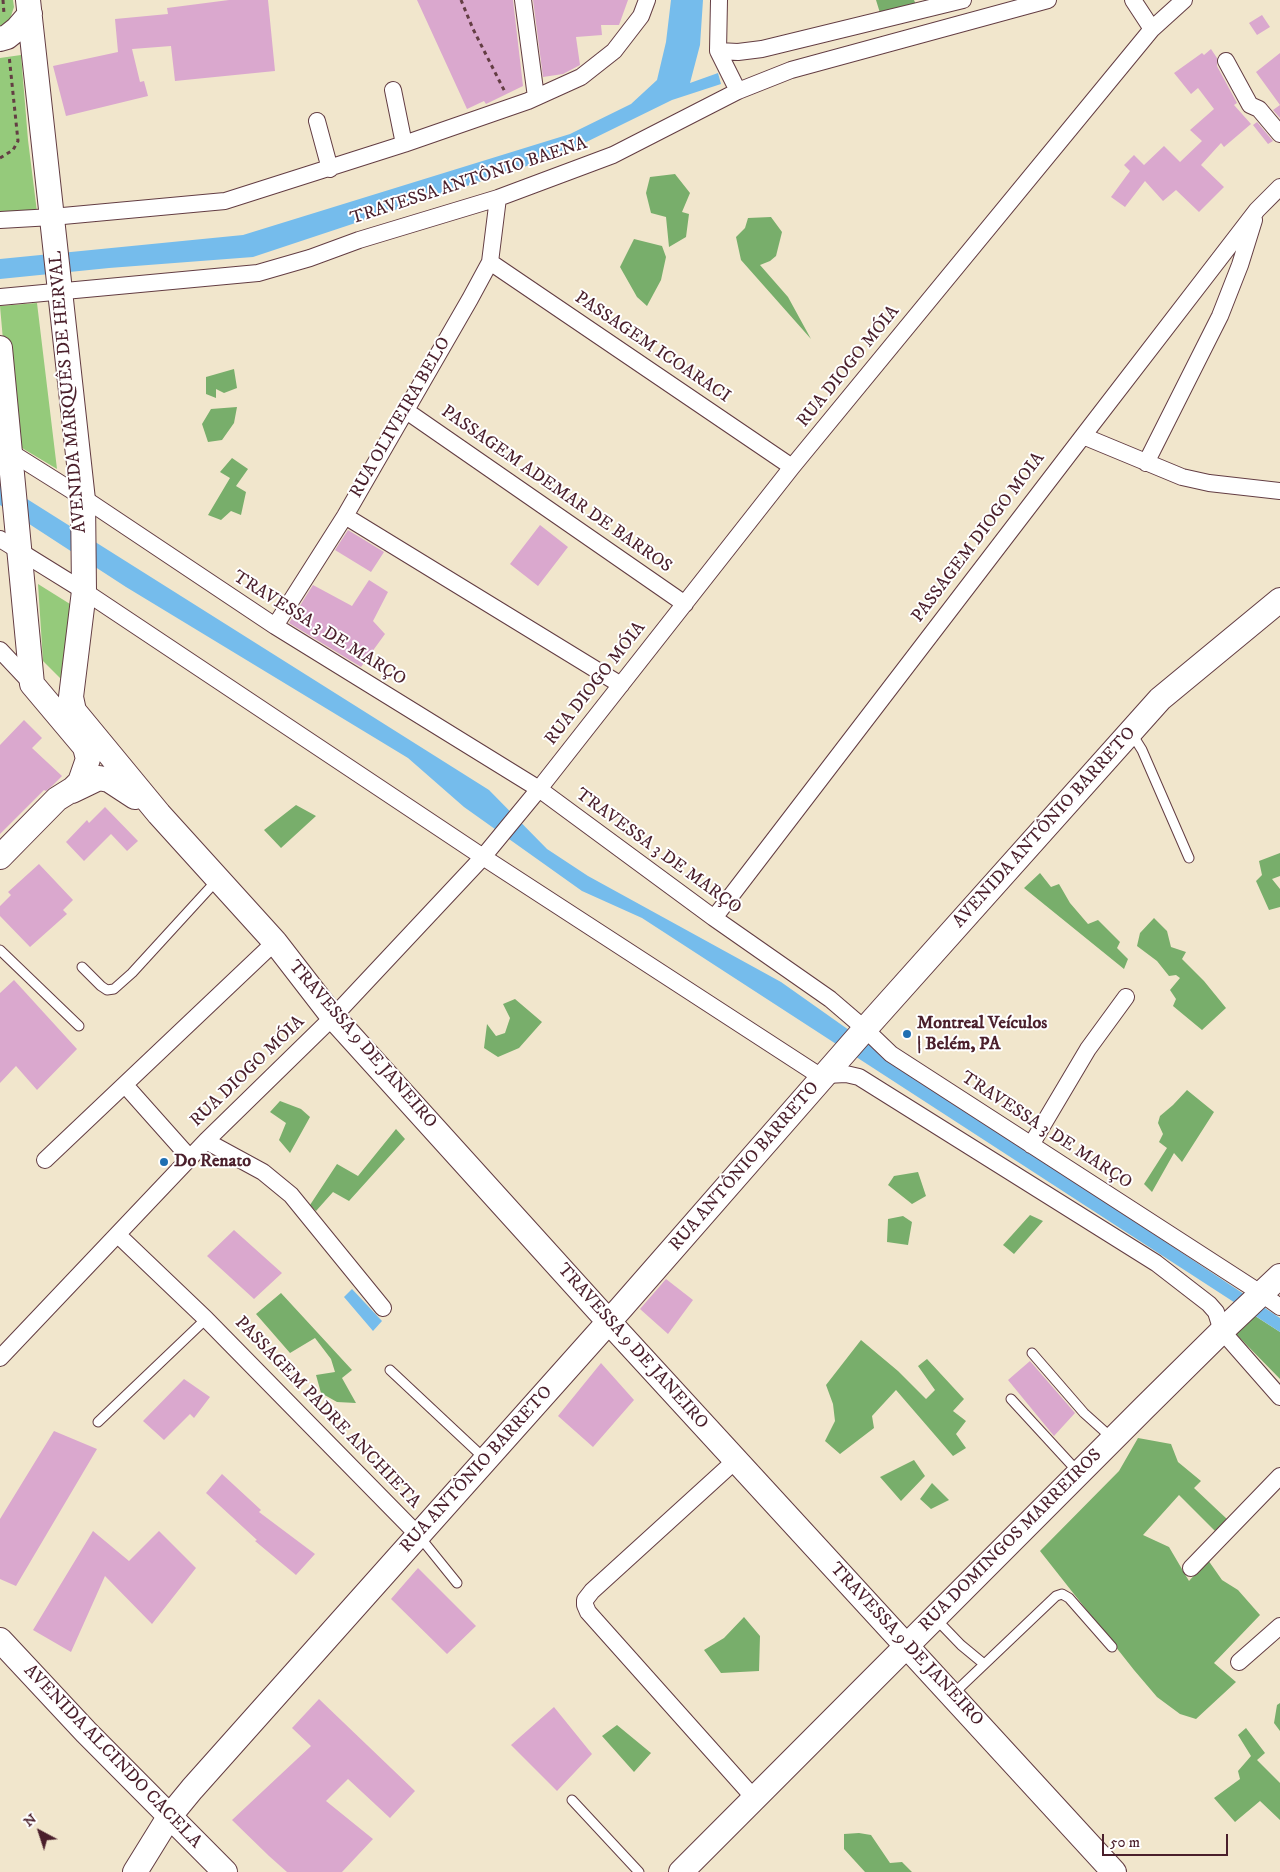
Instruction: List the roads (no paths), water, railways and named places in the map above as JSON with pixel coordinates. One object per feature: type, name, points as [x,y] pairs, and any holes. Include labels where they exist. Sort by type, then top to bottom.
[{"type":"main road","points":[[4,38],[17,29],[29,7]]},
{"type":"main road","name":"AVENIDA MARQUÊS DE HERVAL","points":[[29,7],[82,498],[84,589],[71,697],[74,711],[159,814]]},
{"type":"main road","points":[[0,348],[8,453],[12,545],[27,629],[32,684],[85,747],[88,759],[80,782],[57,799],[0,858]]},
{"type":"main road","name":"AVENIDA ANTÔNIO BARRETO","points":[[825,1075],[1160,699],[1280,600]]},
{"type":"main road","points":[[57,799],[99,778],[109,780],[159,814]]},
{"type":"main road","name":"TRAVESSA 9 DE JANEIRO","points":[[159,814],[276,942],[333,1017],[609,1322],[1114,1872]]},
{"type":"main road","name":"RUA ANTÔNIO BARRETO","points":[[135,1872],[170,1817],[192,1789],[609,1322],[825,1075]]},
{"type":"main road","name":"RUA DOMINGOS MARREIROS","points":[[681,1872],[1224,1328],[1268,1299],[1280,1276]]},
{"type":"main road","name":"AVENIDA ALCINDO CACELA","points":[[0,1640],[225,1872]]},
{"type":"street","points":[[522,0],[536,97]]},
{"type":"street","points":[[0,220],[52,221],[225,201],[404,144],[536,97],[581,77],[614,50],[641,16],[647,0]]},
{"type":"street","points":[[719,0],[718,51],[738,91]]},
{"type":"street","points":[[718,51],[748,51],[963,0]]},
{"type":"street","name":"TRAVESSA ANTÔNIO BAENA","points":[[0,298],[60,283],[178,281],[258,273],[498,198],[613,155],[738,91],[791,70],[1048,0]]},
{"type":"street","points":[[1133,0],[1152,29]]},
{"type":"street","name":"RUA DIOGO MÓIA","points":[[0,1358],[206,1141],[333,1017],[486,854],[792,467],[1152,29],[1184,0]]},
{"type":"street","points":[[786,43],[791,70]]},
{"type":"street","points":[[1226,61],[1250,105],[1259,109],[1280,134]]},
{"type":"street","points":[[393,90],[404,144]]},
{"type":"street","points":[[317,121],[330,169]]},
{"type":"street","name":"PASSAGEM DIOGO MOIA","points":[[714,918],[1257,210],[1280,186]]},
{"type":"street","name":"RUA OLIVEIRA BELO","points":[[275,626],[345,516],[490,262],[498,198]]},
{"type":"street","points":[[1146,463],[1220,316],[1240,265],[1257,210]]},
{"type":"street","name":"PASSAGEM ICOARACI","points":[[490,262],[792,467]]},
{"type":"street","name":"PASSAGEM ADEMAR DE BARROS","points":[[405,410],[685,604]]},
{"type":"street","points":[[1083,436],[1182,478],[1280,491]]},
{"type":"street","name":"TRAVESSA 3 DE MARÇO","points":[[8,453],[82,498],[275,626],[539,789],[714,918],[830,999],[863,1032],[891,1054],[1268,1299]]},
{"type":"street","points":[[345,516],[621,685]]},
{"type":"street","points":[[12,545],[84,589],[825,1075],[846,1074],[859,1077],[1156,1263],[1209,1304],[1216,1312],[1224,1328],[1280,1397]]},
{"type":"street","points":[[27,629],[1,652],[32,684]]},
{"type":"street","points":[[45,1160],[276,942]]},
{"type":"street","points":[[1031,1145],[1088,1049],[1126,997]]},
{"type":"street","points":[[125,1086],[190,1158]]},
{"type":"street","points":[[206,1141],[263,1172],[291,1195],[383,1308]]},
{"type":"street","name":"PASSAGEM PADRE ANCHIETA","points":[[118,1235],[206,1319],[419,1536]]},
{"type":"street","points":[[736,1460],[592,1591],[585,1600],[585,1605],[588,1612],[755,1799]]},
{"type":"street","points":[[1191,1568],[1280,1476]]},
{"type":"street","points":[[1239,1662],[1280,1626]]},
{"type":"lane","points":[[1131,731],[1142,750],[1189,858]]},
{"type":"lane","points":[[82,967],[101,986],[108,990],[114,989],[132,973],[218,879]]},
{"type":"lane","points":[[0,950],[79,1026]]},
{"type":"lane","name":"PASSAGEM PADRE ANCHIETA","points":[[98,1422],[206,1319]]},
{"type":"lane","points":[[1032,1353],[1084,1413],[1113,1440]]},
{"type":"lane","points":[[390,1370],[486,1460]]},
{"type":"lane","points":[[1011,1398],[1079,1473]]},
{"type":"lane","points":[[419,1536],[457,1583]]},
{"type":"lane","points":[[951,1695],[1056,1596],[1062,1594],[1069,1598],[1112,1646]]},
{"type":"lane","points":[[935,1618],[961,1645],[984,1664]]},
{"type":"lane","points":[[572,1800],[639,1872]]},
{"type":"water","points":[[671,0],[703,0],[700,45],[690,83],[718,73],[721,84],[672,100],[570,150],[253,257],[109,268],[0,279],[0,259],[243,235],[570,134],[631,104],[657,80],[666,42]]},
{"type":"water","points":[[0,482],[489,790],[547,849],[588,876],[781,982],[880,1052],[1280,1318],[1280,1332],[642,918],[582,891],[464,807],[408,758],[126,587],[0,505]]},
{"type":"water","points":[[352,1289],[382,1321],[373,1331],[344,1297]]},
{"type":"place","name":"Montreal Veículos | Belém, PA","points":[[907,1034]]},
{"type":"place","name":"Do Renato","points":[[164,1162]]}]
